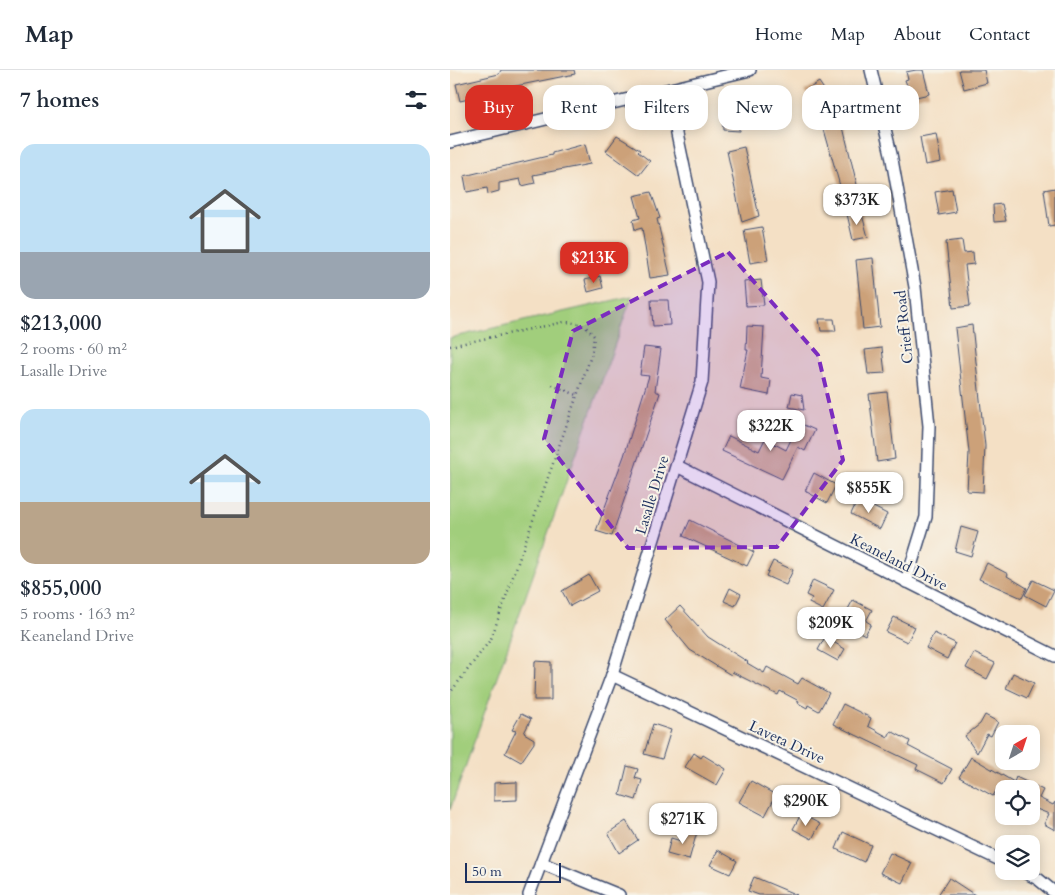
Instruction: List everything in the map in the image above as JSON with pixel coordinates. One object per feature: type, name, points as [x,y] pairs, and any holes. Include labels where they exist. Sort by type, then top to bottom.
[{"type":"street","points":[[691,85],[750,70]]},
{"type":"street","name":"Crieff Road","points":[[871,70],[891,154],[915,287],[929,426],[926,517],[906,582]]},
{"type":"street","points":[[450,142],[625,101]]},
{"type":"street","name":"Lasalle Drive","points":[[529,895],[612,675],[702,382],[708,282],[676,130]]},
{"type":"street","name":"Keaneland Drive","points":[[677,466],[1055,656]]},
{"type":"street","name":"Laveta Drive","points":[[612,675],[995,858]]},
{"type":"street","points":[[541,863],[619,895]]},
{"type":"street","points":[[1039,880],[1055,893]]},
{"type":"path","points":[[450,346],[564,322],[587,326],[594,336],[592,353],[491,639],[451,693]]},
{"type":"path","points":[[552,385],[577,396]]},
{"type":"highlighted area","points":[[728,252],[818,355],[843,460],[777,547],[628,548],[544,439],[573,331]]},
{"type":"green space","points":[[632,296],[450,810],[450,338]]},
{"type":"building","points":[[501,70],[574,70],[575,74],[521,85],[465,85],[465,100],[460,101],[456,84],[499,74]]},
{"type":"building","points":[[923,70],[929,94],[919,96],[919,85],[907,85],[905,80],[908,79],[906,72]]},
{"type":"building","points":[[959,70],[984,70],[987,83],[964,89]]},
{"type":"building","points":[[824,130],[844,130],[858,189],[842,193]]},
{"type":"building","points":[[936,134],[941,162],[925,165],[920,137]]},
{"type":"building","points":[[617,136],[640,150],[638,152],[650,161],[639,175],[606,151]]},
{"type":"building","points":[[585,144],[590,164],[533,175],[535,183],[522,186],[520,179],[499,183],[499,191],[488,194],[487,188],[467,192],[464,176],[552,155],[552,153]]},
{"type":"building","points":[[744,147],[759,216],[742,222],[727,151]]},
{"type":"building","points":[[1055,188],[1055,225],[1049,226],[1044,190]]},
{"type":"building","points":[[952,189],[956,212],[939,215],[935,192]]},
{"type":"building","points":[[651,192],[660,218],[657,219],[670,275],[650,278],[642,228],[635,230],[633,220],[640,218],[634,196]]},
{"type":"building","points":[[1002,204],[1006,221],[994,222],[993,205]]},
{"type":"building","points":[[861,211],[868,237],[853,240],[847,214]]},
{"type":"building","points":[[762,227],[768,260],[750,263],[744,230]]},
{"type":"building","points":[[962,240],[964,253],[973,252],[974,264],[965,265],[970,306],[953,308],[946,242]]},
{"type":"building","points":[[873,258],[880,327],[863,329],[856,260]]},
{"type":"building","points":[[600,276],[603,288],[588,292],[585,280]]},
{"type":"building","points":[[761,280],[764,305],[746,306],[744,282]]},
{"type":"building","points":[[651,300],[668,300],[670,325],[653,326]]},
{"type":"building","points":[[819,319],[834,319],[836,331],[821,331]]},
{"type":"building","points":[[972,325],[985,446],[983,492],[967,491],[969,452],[955,328]]},
{"type":"building","points":[[747,326],[764,327],[761,378],[771,380],[769,395],[740,389],[748,350],[746,350]]},
{"type":"building","points":[[644,347],[661,349],[655,391],[660,393],[612,536],[596,531],[624,456],[649,376],[640,375]]},
{"type":"building","points":[[882,348],[885,373],[868,374],[865,350]]},
{"type":"building","points":[[887,392],[895,459],[877,462],[869,394]]},
{"type":"building","points":[[792,393],[802,395],[804,410],[789,407]]},
{"type":"building","points":[[799,423],[815,430],[805,451],[798,447],[782,479],[722,451],[729,436],[759,451],[765,439],[786,450]]},
{"type":"building","points":[[814,473],[836,485],[827,503],[805,491]]},
{"type":"building","points":[[858,499],[887,514],[880,529],[851,514]]},
{"type":"building","points":[[690,520],[754,552],[747,566],[683,536]]},
{"type":"building","points":[[961,527],[978,532],[971,556],[955,551]]},
{"type":"building","points":[[773,561],[793,570],[786,585],[766,576]]},
{"type":"building","points":[[987,563],[1008,574],[1007,576],[1027,588],[1022,598],[979,579]]},
{"type":"building","points":[[589,575],[598,591],[570,606],[562,591]]},
{"type":"building","points":[[813,580],[834,590],[823,610],[809,603],[812,598],[806,595]]},
{"type":"building","points":[[1033,580],[1054,590],[1046,606],[1025,595]]},
{"type":"building","points":[[730,588],[741,594],[735,606],[724,601]]},
{"type":"building","points":[[853,600],[872,610],[866,621],[871,624],[865,635],[841,622]]},
{"type":"building","points":[[680,606],[708,637],[764,673],[767,667],[798,684],[802,678],[829,693],[819,711],[808,705],[807,708],[798,703],[799,701],[780,691],[778,695],[732,672],[731,675],[690,650],[665,620]]},
{"type":"building","points":[[894,617],[915,627],[907,642],[886,632]]},
{"type":"building","points":[[934,633],[955,643],[947,659],[926,648]]},
{"type":"building","points":[[825,637],[845,649],[838,661],[818,650]]},
{"type":"building","points":[[974,653],[995,663],[987,679],[966,668]]},
{"type":"building","points":[[535,661],[551,662],[551,700],[534,700]]},
{"type":"building","points":[[1013,673],[1034,683],[1027,698],[1006,688]]},
{"type":"building","points":[[843,704],[871,718],[868,726],[888,737],[891,731],[910,741],[908,746],[952,769],[944,783],[916,769],[918,765],[833,724]]},
{"type":"building","points":[[521,714],[531,719],[524,733],[534,739],[534,743],[521,762],[505,753],[516,731],[512,730]]},
{"type":"building","points":[[985,715],[998,722],[991,736],[987,734],[977,753],[965,736],[980,724]]},
{"type":"building","points":[[653,724],[671,730],[662,759],[644,754]]},
{"type":"building","points":[[694,753],[701,758],[703,755],[726,769],[717,785],[685,767]]},
{"type":"building","points":[[971,757],[1011,780],[995,780],[995,792],[993,796],[959,777]]},
{"type":"building","points":[[627,766],[638,769],[635,778],[642,780],[636,800],[620,795]]},
{"type":"building","points":[[751,781],[776,795],[765,816],[739,802]]},
{"type":"building","points":[[517,782],[517,800],[494,801],[494,783]]},
{"type":"building","points":[[1040,798],[1053,805],[1055,802],[1055,830],[1044,824],[1049,814],[1040,810]]},
{"type":"building","points":[[801,814],[820,824],[812,839],[793,829]]},
{"type":"building","points":[[626,821],[638,840],[619,853],[608,833]]},
{"type":"building","points":[[685,829],[697,832],[689,860],[667,854],[671,838],[681,841]]},
{"type":"building","points":[[843,832],[871,845],[864,862],[836,849]]},
{"type":"building","points":[[718,850],[737,861],[730,874],[710,865]]},
{"type":"building","points":[[890,853],[912,863],[902,883],[880,873]]},
{"type":"building","points":[[754,877],[797,895],[759,895],[748,891]]},
{"type":"building","points":[[949,878],[975,895],[938,895]]}]
